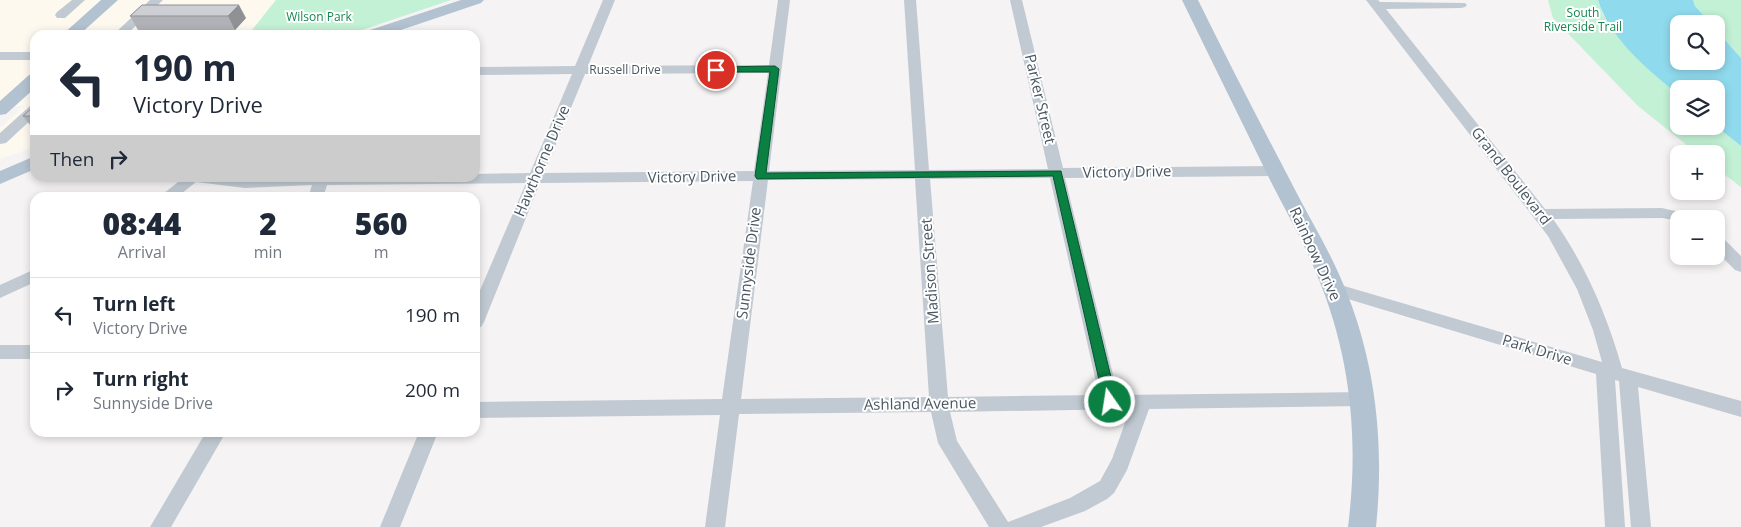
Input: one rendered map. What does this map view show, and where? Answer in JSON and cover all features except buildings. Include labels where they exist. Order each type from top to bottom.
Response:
[{"type":"main road","points":[[76,30],[110,0]]},
{"type":"main road","points":[[92,30],[126,0]]},
{"type":"main road","points":[[387,30],[476,0]]},
{"type":"main road","name":"Rainbow Drive","points":[[1190,0],[1334,289],[1347,325],[1365,399],[1369,458],[1368,486],[1362,527]]},
{"type":"main road","points":[[0,110],[8,96],[30,72]]},
{"type":"main road","points":[[8,96],[30,76]]},
{"type":"main road","points":[[8,96],[30,82]]},
{"type":"main road","points":[[0,170],[30,163]]},
{"type":"main road","points":[[0,178],[30,164]]},
{"type":"street","points":[[61,15],[79,0]]},
{"type":"street","points":[[124,30],[157,0]]},
{"type":"street","name":"Hawthorne Drive","points":[[480,310],[609,0]]},
{"type":"street","name":"Sunnyside Drive","points":[[715,527],[784,0]]},
{"type":"street","name":"Madison Street","points":[[910,0],[938,404],[948,443],[1000,527]]},
{"type":"street","name":"Parker Street","points":[[1016,0],[1058,173],[1110,402]]},
{"type":"street","points":[[1374,3],[1462,5]]},
{"type":"street","name":"Grand Boulevard","points":[[1374,3],[1541,214],[1567,251],[1579,273],[1599,320],[1616,373],[1641,527]]},
{"type":"street","points":[[4,59],[30,56]]},
{"type":"street","name":"Russell Drive","points":[[480,72],[775,69]]},
{"type":"street","points":[[1,140],[30,114]]},
{"type":"street","name":"Victory Drive","points":[[480,179],[1275,170]]},
{"type":"street","points":[[173,192],[187,182]]},
{"type":"street","name":"Victory Drive","points":[[221,182],[248,184],[278,182]]},
{"type":"street","points":[[1541,214],[1670,214]]},
{"type":"street","points":[[1725,249],[1741,266]]},
{"type":"street","points":[[0,292],[30,277]]},
{"type":"street","name":"Park Drive","points":[[1334,289],[1741,409]]},
{"type":"street","points":[[0,352],[30,352]]},
{"type":"street","name":"Grand Boulevard","points":[[1615,527],[1616,373]]},
{"type":"street","name":"Ashland Avenue","points":[[480,410],[1365,399]]},
{"type":"street","points":[[1016,527],[1090,498],[1106,488],[1114,474],[1142,402]]},
{"type":"street","points":[[160,527],[214,437]]},
{"type":"street","points":[[390,527],[427,437]]},
{"type":"shaded area","points":[[0,0],[276,0],[252,30],[30,30],[30,149],[0,159],[0,128],[24,106],[0,106]]},
{"type":"green space","name":"Wilson Park","points":[[276,0],[451,0],[362,30],[252,30]]},
{"type":"green space","name":"South Riverside Trail","points":[[1548,0],[1598,0],[1603,15],[1670,86],[1670,132],[1638,106],[1553,18]]},
{"type":"green space","points":[[1693,0],[1741,0],[1741,58],[1725,40],[1725,15],[1703,15],[1695,6]]},
{"type":"green space","name":"South Riverside Trail","points":[[1725,133],[1741,146],[1741,187],[1725,175],[1725,145],[1687,145],[1674,135],[1725,135]]},
{"type":"water","points":[[1598,0],[1693,0],[1695,6],[1703,15],[1670,15],[1670,70],[1725,70],[1725,40],[1741,58],[1741,146],[1725,133],[1725,80],[1670,80],[1670,88],[1631,53],[1611,28]]},
{"type":"route","points":[[716,70],[775,69],[760,176],[1058,173],[1110,402]]}]
